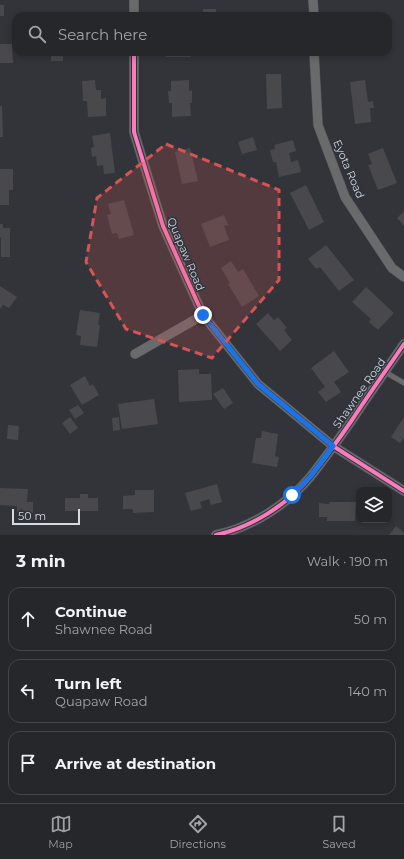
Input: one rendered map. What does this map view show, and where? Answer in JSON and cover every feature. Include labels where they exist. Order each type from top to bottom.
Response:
[{"type":"street","points":[[134,0],[134,12]]},
{"type":"street","points":[[313,0],[314,12]]},
{"type":"street","name":"Quapaw Road","points":[[134,56],[134,132],[163,226],[203,315],[258,384],[333,446],[404,491]]},
{"type":"street","name":"Eyota Road","points":[[314,56],[318,125],[345,197],[392,268],[404,277]]},
{"type":"street","points":[[135,354],[203,315]]},
{"type":"street","name":"Shawnee Road","points":[[216,535],[246,525],[272,510],[292,495],[310,477],[404,344]]},
{"type":"lane","points":[[385,372],[404,383]]},
{"type":"highlighted area","points":[[166,144],[279,190],[279,280],[212,358],[126,329],[86,262],[97,198]]},
{"type":"building","points":[[0,5],[4,5],[4,16],[0,16]]},
{"type":"building","points":[[203,9],[216,9],[216,12],[203,12]]},
{"type":"building","points":[[0,44],[12,44],[13,63],[0,63]]},
{"type":"building","points":[[51,56],[63,56],[63,61],[51,61]]},
{"type":"building","points":[[166,56],[191,56],[191,57]]},
{"type":"building","points":[[266,74],[281,74],[282,108],[267,109]]},
{"type":"building","points":[[95,80],[96,90],[101,90],[101,99],[106,98],[106,116],[88,117],[87,101],[83,101],[82,81]]},
{"type":"building","points":[[189,80],[189,91],[192,90],[192,103],[190,103],[191,116],[172,117],[172,103],[169,103],[168,91],[171,91],[171,81]]},
{"type":"building","points":[[365,80],[368,102],[373,101],[374,108],[370,108],[371,122],[355,124],[350,82]]},
{"type":"building","points":[[0,106],[2,106],[3,137],[0,137]]},
{"type":"building","points":[[110,133],[115,173],[104,174],[103,165],[97,166],[96,156],[92,157],[91,148],[94,147],[92,136]]},
{"type":"building","points":[[253,137],[257,150],[242,154],[238,142]]},
{"type":"building","points":[[293,140],[296,151],[289,153],[291,162],[298,160],[301,172],[279,177],[276,162],[273,162],[270,150],[275,149],[274,145]]},
{"type":"building","points":[[190,148],[198,181],[182,184],[175,152]]},
{"type":"building","points":[[383,148],[397,183],[378,190],[368,165],[372,164],[368,154]]},
{"type":"building","points":[[0,169],[13,169],[13,190],[9,190],[9,205],[0,205]]},
{"type":"building","points":[[306,185],[324,222],[309,230],[290,193]]},
{"type":"building","points":[[124,200],[134,235],[119,239],[117,233],[112,234],[107,215],[111,214],[108,204]]},
{"type":"building","points":[[404,211],[404,226],[397,218]]},
{"type":"building","points":[[224,215],[228,225],[224,226],[229,240],[210,247],[201,224]]},
{"type":"building","points":[[0,224],[3,224],[3,228],[10,228],[10,257],[1,257]]},
{"type":"building","points":[[326,245],[354,280],[339,291],[320,267],[316,269],[308,259]]},
{"type":"building","points":[[231,261],[238,272],[243,269],[259,296],[242,307],[228,284],[230,283],[221,268]]},
{"type":"building","points":[[0,286],[17,297],[9,308],[3,305],[0,309]]},
{"type":"building","points":[[366,287],[394,313],[378,330],[369,322],[371,319],[352,302]]},
{"type":"building","points":[[80,310],[100,313],[97,347],[80,345],[81,336],[76,335]]},
{"type":"building","points":[[268,313],[274,320],[278,317],[287,328],[284,330],[292,340],[280,351],[256,324]]},
{"type":"building","points":[[334,351],[349,372],[334,382],[341,392],[326,402],[318,392],[325,387],[311,368]]},
{"type":"building","points":[[199,369],[199,374],[211,374],[212,400],[179,402],[178,370]]},
{"type":"building","points":[[85,376],[90,386],[93,384],[99,395],[82,405],[70,385]]},
{"type":"building","points":[[223,388],[233,403],[224,409],[213,394]]},
{"type":"building","points":[[154,399],[158,424],[122,429],[118,404]]},
{"type":"building","points":[[78,405],[84,413],[75,419],[69,410]]},
{"type":"building","points":[[70,417],[78,428],[70,434],[62,423]]},
{"type":"building","points":[[119,417],[120,430],[113,431],[112,418]]},
{"type":"building","points":[[404,417],[404,438],[400,443],[391,437]]},
{"type":"building","points":[[8,425],[19,426],[18,440],[7,439]]},
{"type":"building","points":[[262,431],[278,434],[275,456],[279,457],[277,467],[252,463],[256,438],[261,438]]},
{"type":"building","points":[[217,484],[222,502],[211,505],[209,499],[200,502],[202,508],[191,511],[185,493]]},
{"type":"building","points":[[0,488],[28,489],[27,502],[33,502],[33,513],[17,512],[17,506],[0,505]]},
{"type":"building","points":[[135,490],[154,490],[154,512],[133,513],[133,509],[123,509],[123,496],[135,495]]},
{"type":"building","points":[[80,494],[88,494],[88,498],[98,498],[98,511],[65,511],[65,498],[80,498]]},
{"type":"building","points":[[330,502],[356,502],[355,521],[327,521],[327,517],[319,517],[319,503],[329,504]]},
{"type":"building","points":[[396,526],[404,533],[404,535],[389,535]]},
{"type":"cycle path","points":[[134,56],[134,132],[163,226],[203,315],[258,384],[333,446],[404,491]]},
{"type":"cycle path","points":[[216,535],[256,520],[280,505],[302,487],[337,441],[404,344]]},
{"type":"route","points":[[203,315],[258,384],[333,446],[310,477],[292,495]]}]
